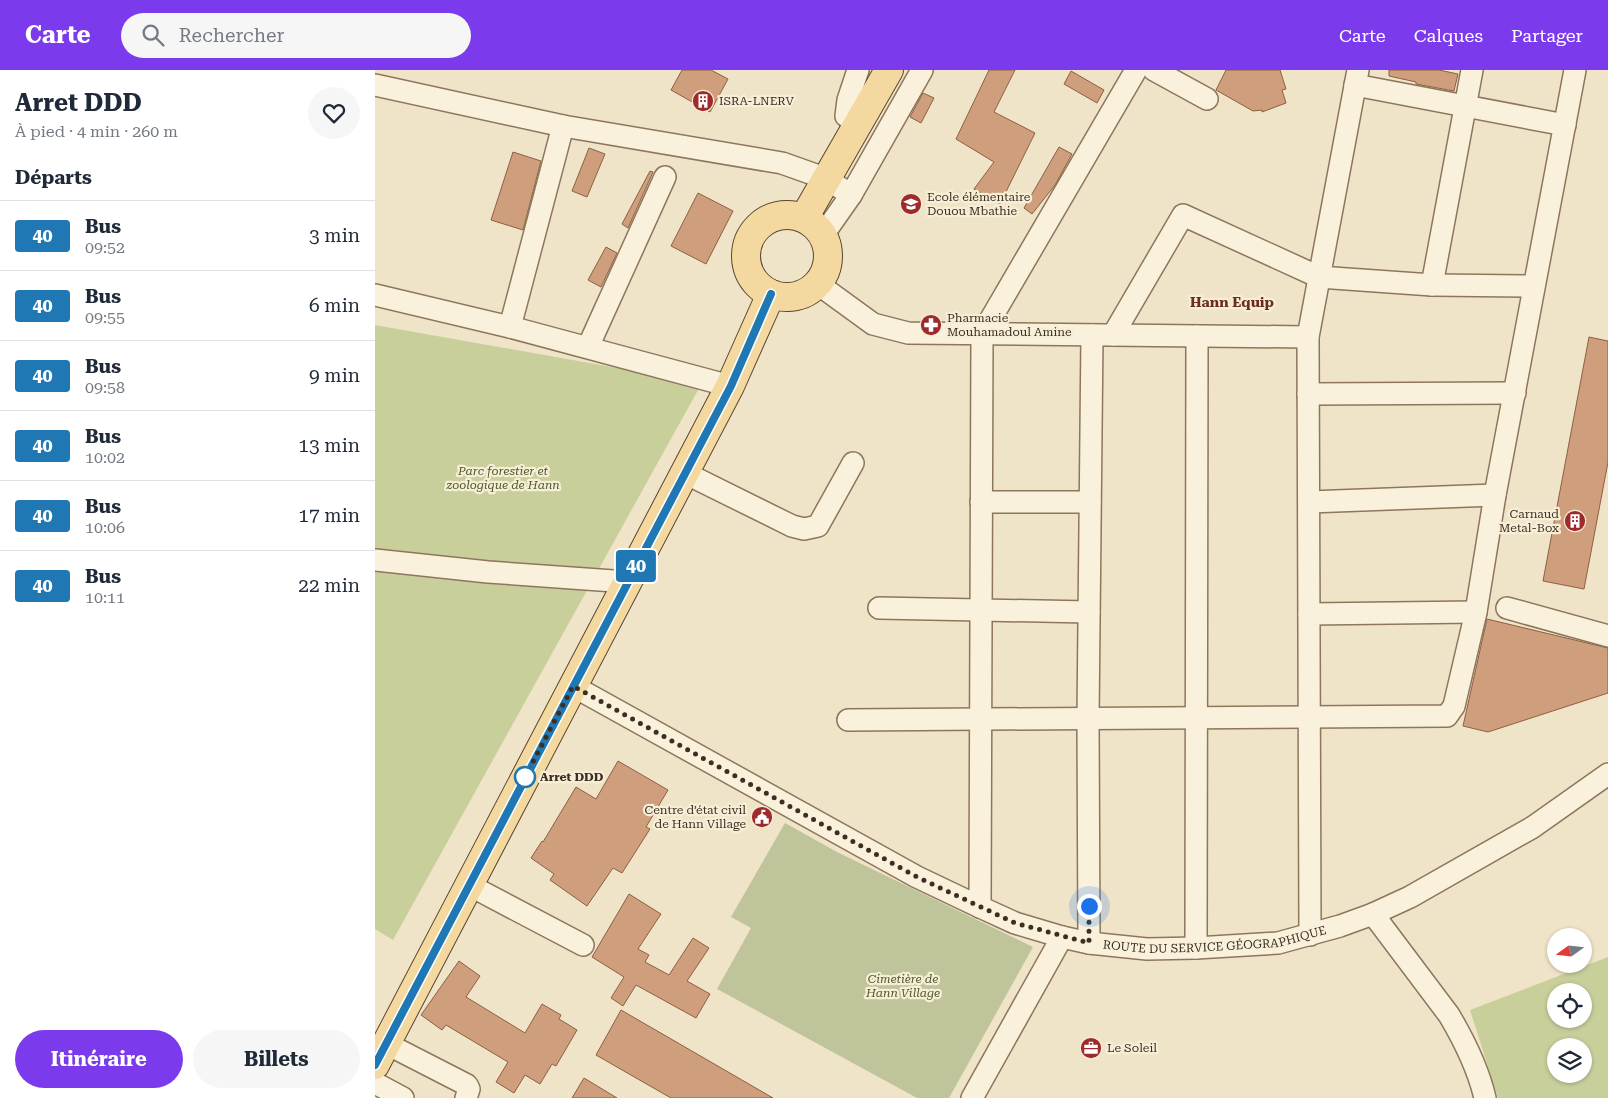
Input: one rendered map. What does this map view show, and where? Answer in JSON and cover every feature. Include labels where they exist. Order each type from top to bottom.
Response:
[{"type":"main road","points":[[814,226],[827,178],[889,70]]},
{"type":"main road","points":[[783,214],[793,214],[814,226],[828,247],[829,260],[825,273],[818,284],[808,292],[796,297],[784,297],[771,294],[754,281],[746,261],[746,250],[749,239],[762,222],[783,214]]},
{"type":"main road","points":[[381,1054],[731,386],[771,294]]},
{"type":"street","points":[[858,70],[848,100],[846,116],[858,126]]},
{"type":"street","points":[[814,226],[851,195],[922,70]]},
{"type":"street","points":[[980,907],[981,334],[1136,70]]},
{"type":"street","points":[[1154,70],[1207,99]]},
{"type":"street","points":[[1432,285],[1472,70]]},
{"type":"street","points":[[848,720],[1447,716],[1454,706],[1476,612],[1495,495],[1575,70]]},
{"type":"street","points":[[1310,935],[1308,337],[1356,77],[1465,106],[1565,125]]},
{"type":"street","points":[[375,85],[563,126],[782,163],[827,178],[851,195]]},
{"type":"street","points":[[510,327],[563,126]]},
{"type":"street","points":[[588,347],[665,177]]},
{"type":"street","points":[[1113,335],[1183,215],[1319,277],[1432,285],[1534,286]]},
{"type":"street","points":[[818,284],[873,324],[907,333],[1308,337]]},
{"type":"street","points":[[375,295],[510,327],[731,386]]},
{"type":"street","points":[[1089,943],[1088,719],[1092,335]]},
{"type":"street","points":[[1195,948],[1197,336]]},
{"type":"street","points":[[1308,394],[1515,393]]},
{"type":"street","points":[[685,473],[792,526],[803,529],[818,526],[853,463]]},
{"type":"street","points":[[1309,502],[1495,495]]},
{"type":"street","points":[[981,502],[1090,502]]},
{"type":"street","points":[[375,560],[488,572],[628,582]]},
{"type":"street","points":[[879,608],[1089,612]]},
{"type":"street","points":[[1507,608],[1608,636]]},
{"type":"street","points":[[1309,614],[1476,612]]},
{"type":"street","name":"ROUTE DU SERVICE GÉOGRAPHIQUE","points":[[573,686],[917,877],[980,907],[1015,923],[1062,937],[1089,943],[1147,949],[1277,943],[1340,926],[1373,914],[1411,897],[1533,827],[1608,774]]},
{"type":"street","points":[[469,885],[583,945]]},
{"type":"street","points":[[1373,914],[1456,1027],[1476,1066],[1485,1098]]},
{"type":"street","points":[[972,1098],[1062,937]]},
{"type":"street","points":[[381,1054],[467,1085],[469,1089],[466,1098]]},
{"type":"street","points":[[375,1084],[403,1098]]},
{"type":"green space","name":"Parc forestier et zoologique de Hann","points":[[375,325],[702,383],[393,940],[375,929]]},
{"type":"green space","name":"Cimetière de Hann Village","points":[[785,823],[837,852],[1033,947],[949,1098],[917,1098],[717,989],[751,928],[731,917]]},
{"type":"green space","points":[[1608,957],[1608,1098],[1498,1098],[1470,1010],[1566,973],[1592,973],[1593,963]]},
{"type":"building","name":"ISRA-LNERV","points":[[682,70],[711,70],[728,79],[710,112],[671,90]]},
{"type":"building","points":[[989,70],[1015,70],[994,112],[1035,133],[1000,204],[974,189],[994,162],[956,139]]},
{"type":"building","points":[[1226,70],[1280,70],[1286,89],[1282,90],[1286,103],[1262,112],[1262,110],[1253,111],[1216,90]]},
{"type":"building","points":[[1389,70],[1439,70],[1458,74],[1454,91],[1416,84],[1416,82],[1389,76]]},
{"type":"building","points":[[1071,71],[1104,90],[1097,103],[1064,84]]},
{"type":"building","points":[[923,93],[934,98],[921,123],[910,117]]},
{"type":"building","points":[[1059,147],[1072,154],[1055,185],[1032,214],[1024,208]]},
{"type":"building","points":[[589,148],[605,154],[587,197],[572,191]]},
{"type":"building","points":[[513,152],[541,161],[523,230],[491,220]]},
{"type":"building","points":[[650,171],[653,172],[628,228],[622,224]]},
{"type":"building","points":[[698,193],[733,211],[706,264],[671,246]]},
{"type":"building","points":[[606,247],[617,253],[601,287],[588,280]]},
{"type":"building","name":"Carnaud Metal-Box","points":[[1589,337],[1608,341],[1608,462],[1584,589],[1543,581]]},
{"type":"building","points":[[1487,619],[1608,648],[1608,693],[1488,732],[1463,726]]},
{"type":"building","points":[[618,761],[668,790],[646,827],[650,829],[622,873],[613,868],[587,906],[550,880],[554,874],[531,858],[543,842],[576,787],[596,799]]},
{"type":"building","points":[[629,894],[661,914],[638,949],[649,955],[645,962],[669,975],[693,938],[709,948],[687,981],[710,994],[696,1018],[636,985],[623,1006],[611,998],[624,977],[592,957]]},
{"type":"building","points":[[459,961],[480,976],[466,997],[525,1033],[542,1004],[561,1015],[559,1019],[577,1030],[556,1066],[552,1064],[540,1084],[525,1075],[514,1093],[496,1082],[508,1062],[446,1025],[442,1030],[421,1015]]},
{"type":"building","points":[[621,1010],[773,1098],[671,1098],[596,1055]]},
{"type":"building","points":[[584,1078],[617,1098],[572,1098]]},
{"type":"bus line","name":"40","points":[[375,1065],[731,386],[771,294]]},
{"type":"place","name":"ISRA-LNERV","points":[[703,101]]},
{"type":"place","name":"Ecole élémentaire Douou Mbathie","points":[[911,204]]},
{"type":"place","name":"Pharmacie Mouhamadoul Amine","points":[[931,325]]},
{"type":"place","name":"Carnaud Metal-Box","points":[[1575,521]]},
{"type":"place","name":"Arret DDD","points":[[525,777]]},
{"type":"place","name":"Centre d’état civil de Hann Village","points":[[762,817]]},
{"type":"place","name":"Le Soleil","points":[[1091,1048]]},
{"type":"district","name":"Hann Equip","points":[[1232,302]]},
{"type":"route","points":[[525,777],[573,686],[917,877],[1015,923],[1089,943],[1089,906]]}]
